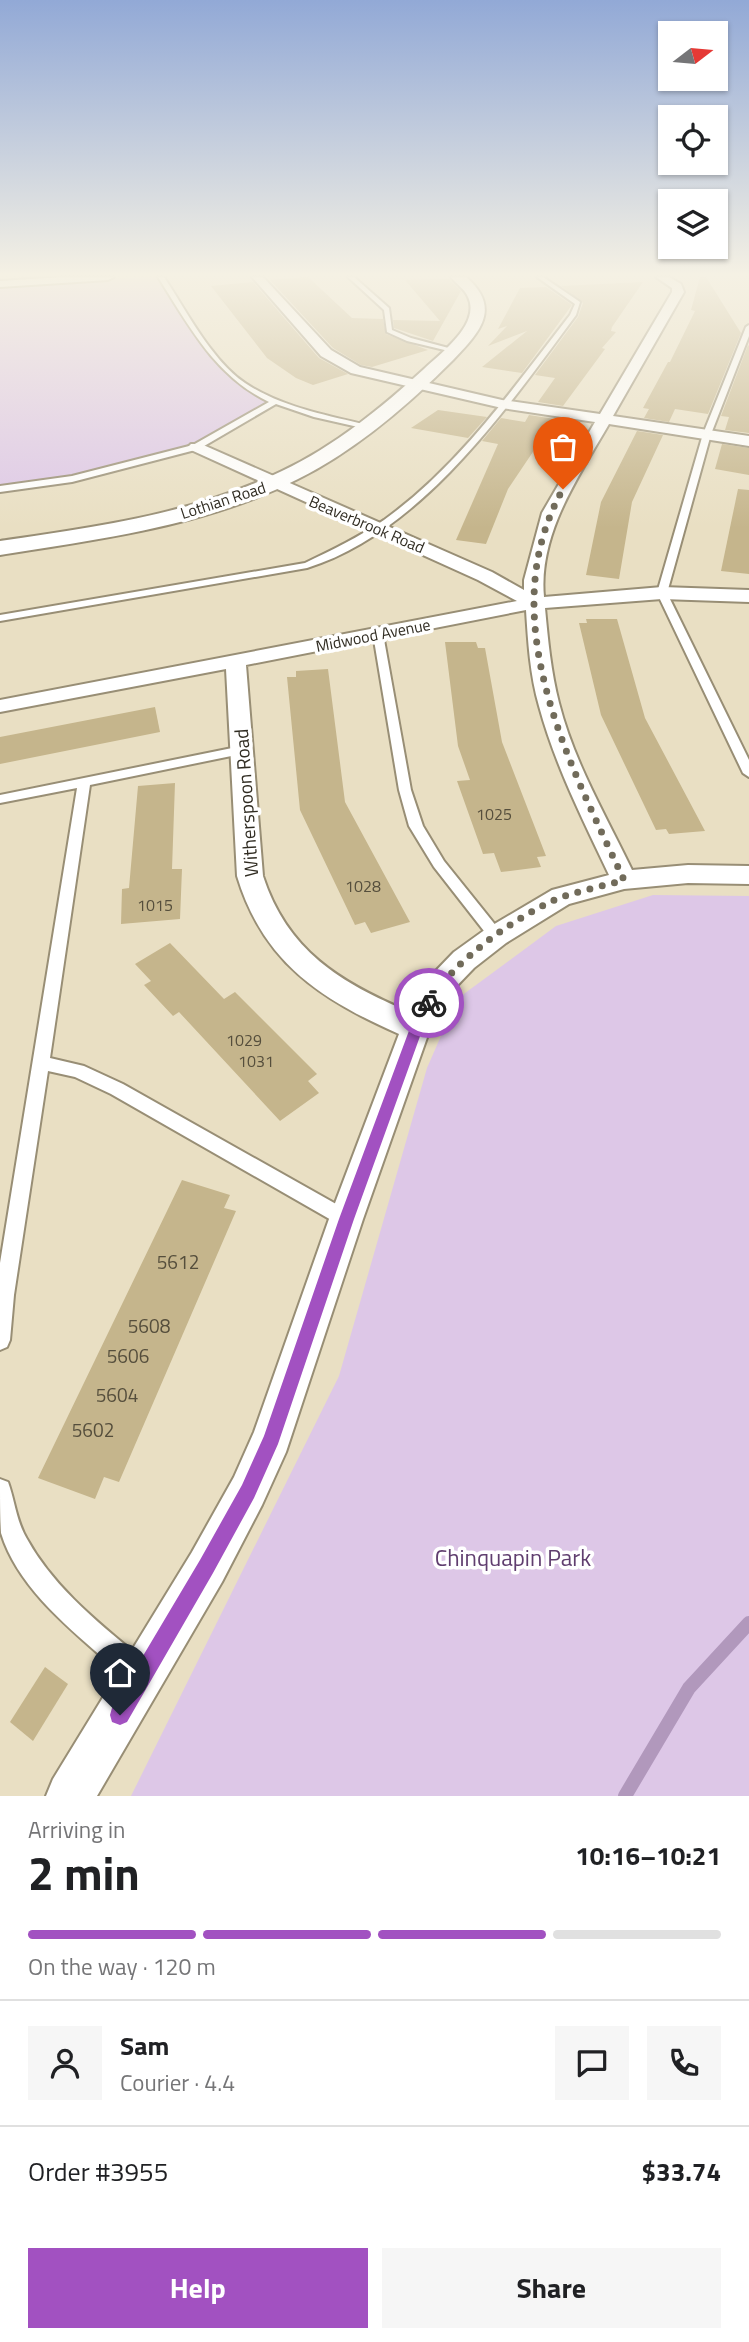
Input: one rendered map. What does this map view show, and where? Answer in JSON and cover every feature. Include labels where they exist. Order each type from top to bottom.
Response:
[{"type":"street","points":[[339,361],[381,377],[502,404],[749,440]]},
{"type":"street","name":"Lothian Road","points":[[0,548],[83,536],[166,518],[273,483],[306,467],[363,427],[419,386],[442,361]]},
{"type":"street","points":[[624,880],[569,763],[549,705],[539,654],[533,580],[550,513],[637,361]]},
{"type":"street","name":"Beaverbrook Road","points":[[196,447],[485,576],[535,603]]},
{"type":"street","name":"Midwood Avenue","points":[[0,706],[535,603],[662,593],[749,596]]},
{"type":"street","name":"Witherspoon Road","points":[[236,662],[250,876],[255,901],[268,925],[306,967],[365,1007],[416,1028]]},
{"type":"street","points":[[70,1796],[144,1675],[248,1491],[272,1438],[346,1219],[416,1028],[438,987],[464,960],[496,936],[561,897],[624,880],[688,874],[749,875]]},
{"type":"lane","points":[[219,361],[240,383],[274,402],[363,427]]},
{"type":"lane","points":[[0,618],[307,565],[377,527],[429,488],[536,361]]},
{"type":"lane","points":[[736,361],[707,435],[662,593],[749,773]]},
{"type":"lane","points":[[0,489],[72,479],[196,447],[274,402]]},
{"type":"lane","points":[[378,634],[405,790],[416,826],[439,864],[496,936]]},
{"type":"lane","points":[[0,799],[242,750]]},
{"type":"lane","points":[[0,1340],[4,1295],[84,782]]},
{"type":"lane","points":[[42,1063],[78,1071],[117,1089],[346,1219]]},
{"type":"lane","points":[[0,1490],[2,1510],[24,1556],[67,1612],[144,1675]]},
{"type":"green space","points":[[0,361],[216,361],[230,376],[266,402],[238,421],[174,450],[104,469],[0,486]]},
{"type":"green space","name":"Chinquapin Park","points":[[653,895],[749,896],[749,1796],[131,1796],[339,1376],[427,1068],[457,999],[556,926]]},
{"type":"building","points":[[271,361],[324,361],[348,374],[313,385],[296,378]]},
{"type":"building","points":[[354,361],[392,361],[372,367]]},
{"type":"building","points":[[490,361],[531,361],[522,373],[482,367]]},
{"type":"building","points":[[546,361],[596,361],[563,406],[538,402],[555,378],[535,375]]},
{"type":"building","points":[[730,361],[708,414],[675,409],[669,422],[644,418],[649,409],[643,408],[670,362]]},
{"type":"building","points":[[742,361],[749,361],[749,433],[725,430],[729,417],[721,416]]},
{"type":"building","points":[[438,410],[487,417],[468,438],[411,428]]},
{"type":"building","points":[[529,415],[555,419],[508,489],[486,544],[456,540],[498,444],[482,441],[501,418],[525,422]]},
{"type":"building","points":[[637,431],[663,435],[632,502],[619,579],[586,575],[601,502]]},
{"type":"building","points":[[722,444],[749,448],[749,475],[715,469]]},
{"type":"building","points":[[738,489],[749,490],[749,574],[721,571]]},
{"type":"building","points":[[586,619],[617,619],[645,718],[705,831],[669,834],[666,829],[656,830],[601,715],[579,623],[587,623]]},
{"type":"building","points":[[445,642],[476,642],[478,648],[485,648],[502,742],[546,856],[537,857],[541,867],[501,872],[494,853],[483,854],[457,781],[470,780],[458,746]]},
{"type":"building","points":[[328,669],[345,802],[410,922],[371,933],[365,922],[355,925],[300,810],[287,677],[296,677],[296,671]]},
{"type":"building","points":[[155,707],[160,732],[0,764],[0,737]]},
{"type":"building","points":[[175,783],[172,869],[182,869],[180,919],[121,924],[122,889],[129,888],[138,786]]},
{"type":"building","points":[[170,943],[224,999],[235,992],[317,1074],[308,1081],[319,1093],[280,1121],[179,1012],[173,1016],[144,985],[151,981],[135,964]]},
{"type":"building","points":[[182,1180],[230,1195],[224,1208],[236,1211],[119,1482],[104,1477],[95,1499],[38,1478]]},
{"type":"building","points":[[45,1667],[68,1684],[33,1741],[10,1722]]},
{"type":"waterway","points":[[625,1796],[689,1688],[749,1623]]},
{"type":"way so far","points":[[429,1003],[438,987],[464,960],[525,917],[561,897],[624,880],[569,763],[549,705],[539,654],[533,580],[550,513],[563,489]]},
{"type":"route","points":[[120,1715],[207,1567],[248,1491],[272,1438],[346,1219],[416,1028],[429,1003]]}]
